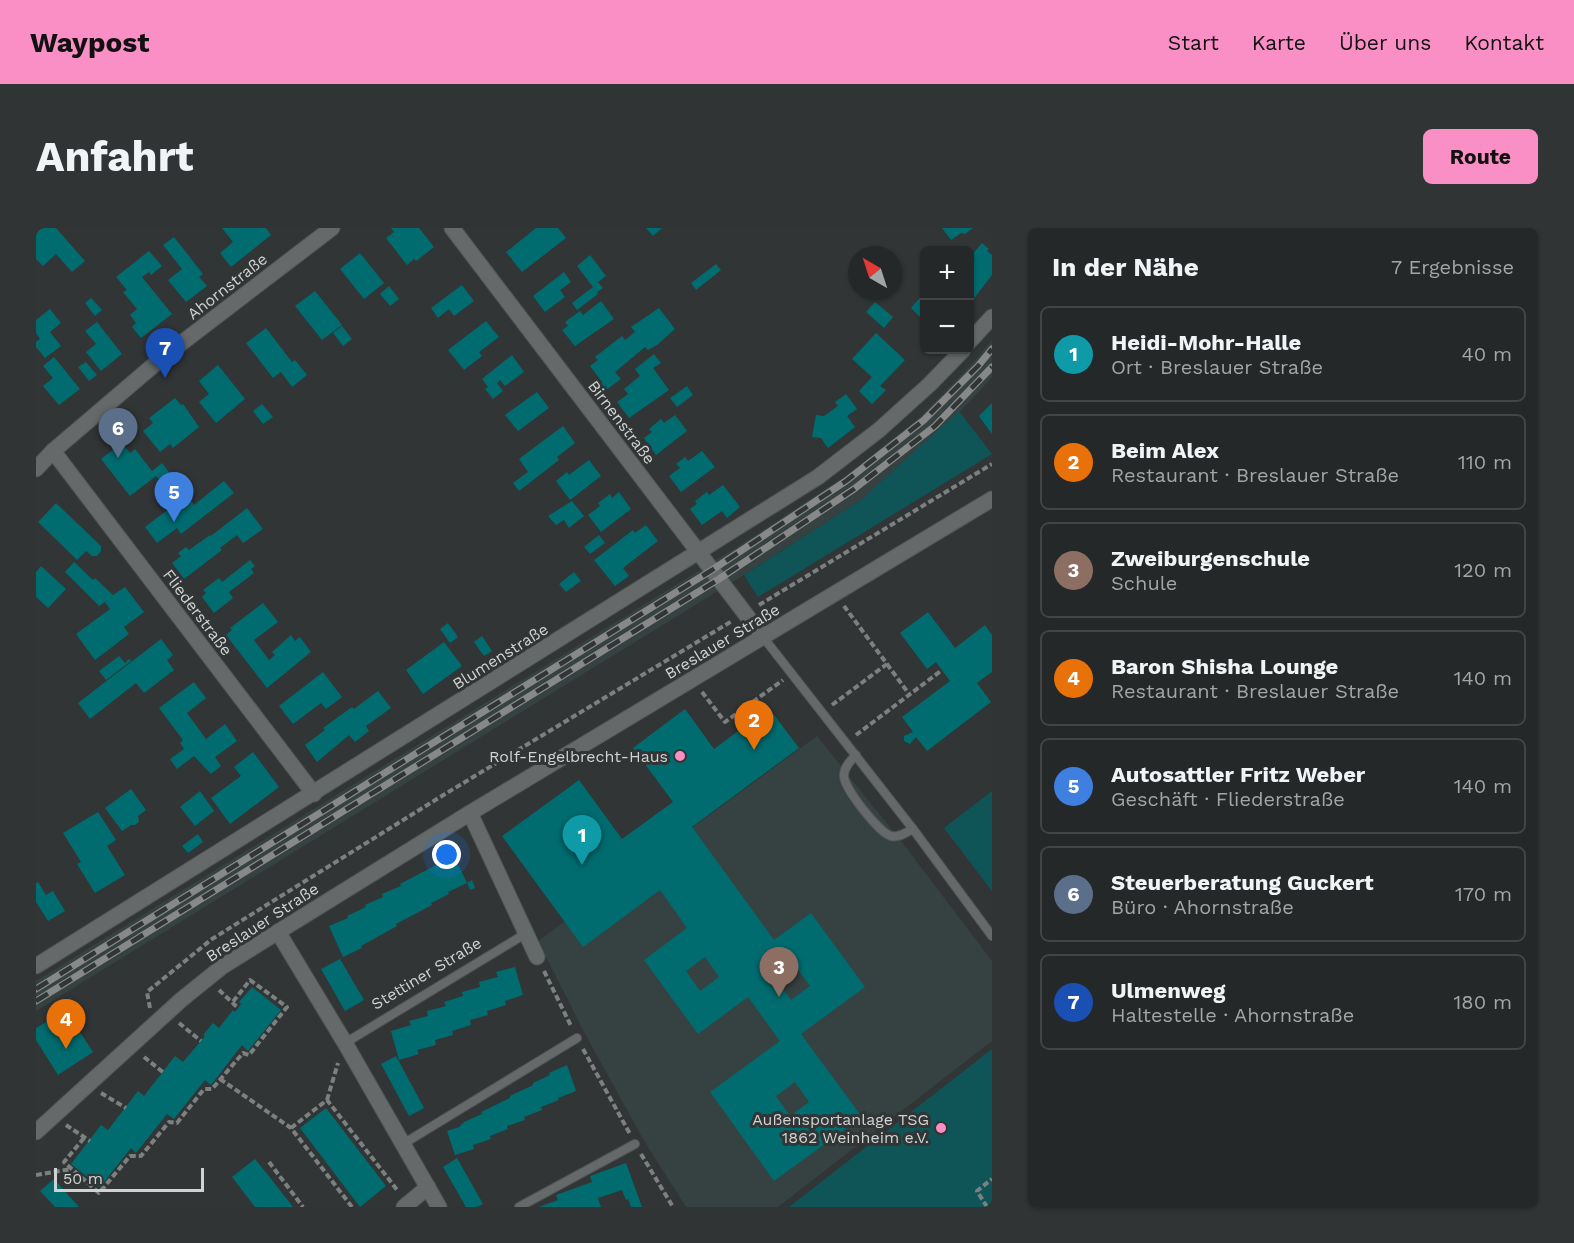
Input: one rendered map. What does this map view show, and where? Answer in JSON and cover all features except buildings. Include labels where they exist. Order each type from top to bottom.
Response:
[{"type":"street","name":"Ahornstraße","points":[[36,469],[53,451],[162,358],[332,228]]},
{"type":"street","name":"Birnenstraße","points":[[452,228],[763,637]]},
{"type":"street","points":[[974,337],[992,317]]},
{"type":"street","name":"Blumenstraße","points":[[36,966],[818,477],[879,430],[959,354]]},
{"type":"street","name":"Fliederstraße","points":[[53,451],[314,794]]},
{"type":"street","name":"Breslauer Straße","points":[[36,1132],[222,966],[470,813],[992,499]]},
{"type":"street","points":[[470,813],[537,957]]},
{"type":"street","points":[[278,932],[439,1207]]},
{"type":"street","points":[[406,1205],[428,1187]]},
{"type":"lane","points":[[763,637],[913,829],[992,936]]},
{"type":"lane","points":[[856,755],[847,765],[843,775],[846,786],[881,831],[891,837],[902,835],[913,829]]},
{"type":"lane","name":"Stettiner Straße","points":[[345,1043],[525,934]]},
{"type":"lane","points":[[403,1144],[577,1038]]},
{"type":"lane","points":[[519,1207],[635,1144]]},
{"type":"path","points":[[143,1035],[150,1012],[147,992],[212,939],[445,794],[992,464]]},
{"type":"path","points":[[835,594],[909,694]]},
{"type":"path","points":[[822,712],[886,664]]},
{"type":"path","points":[[846,742],[942,670]]},
{"type":"path","points":[[693,679],[725,722],[791,673]]},
{"type":"path","points":[[537,957],[577,1038],[635,1144],[673,1207]]},
{"type":"path","points":[[207,979],[238,1008]]},
{"type":"path","points":[[84,1138],[64,1162],[99,1193],[130,1156],[141,1156],[169,1122],[177,1123],[204,1089],[212,1089],[243,1053],[249,1055],[287,1007],[250,980],[232,1002]]},
{"type":"path","points":[[167,1013],[201,1041]]},
{"type":"path","points":[[291,1128],[327,1100],[345,1043]]},
{"type":"path","points":[[131,1046],[164,1073]]},
{"type":"path","points":[[220,1079],[291,1128],[352,1207]]},
{"type":"path","points":[[87,1085],[126,1108]]},
{"type":"path","points":[[327,1100],[406,1205]]},
{"type":"path","points":[[53,1117],[90,1141]]},
{"type":"path","points":[[269,1162],[303,1207]]},
{"type":"path","points":[[36,1175],[72,1169]]},
{"type":"path","points":[[987,1207],[977,1191],[992,1179]]},
{"type":"shaded area","points":[[992,340],[992,377],[961,411],[861,500],[744,575],[36,1011],[36,981],[742,544],[844,477],[919,418],[973,363]]},
{"type":"shaded area","points":[[959,411],[992,454],[758,597],[744,575],[861,500]]},
{"type":"shaded area","points":[[817,736],[908,850],[992,961],[992,1041],[778,1207],[686,1207],[643,1139],[584,1032],[538,941]]},
{"type":"shaded area","points":[[992,791],[992,891],[944,828]]},
{"type":"shaded area","name":"Außensportanlage TSG 1862 Weinheim e.V.","points":[[992,1049],[992,1207],[789,1207]]},
{"type":"railway","points":[[36,989],[712,570],[846,481],[924,420],[992,349]]},
{"type":"railway","points":[[36,1001],[719,579],[854,489],[935,426],[992,367]]},
{"type":"place","name":"Ulmenweg","points":[[165,378]]},
{"type":"place","name":"Steuerberatung Guckert","points":[[118,458]]},
{"type":"place","name":"Autosattler Fritz Weber","points":[[174,522]]},
{"type":"place","name":"Beim Alex","points":[[754,750]]},
{"type":"place","name":"Rolf-Engelbrecht-Haus","points":[[680,756]]},
{"type":"place","name":"Heidi-Mohr-Halle","points":[[582,865]]},
{"type":"place","name":"Zweiburgenschule","points":[[779,997]]},
{"type":"place","name":"Baron Shisha Lounge","points":[[66,1049]]},
{"type":"place","name":"Außensportanlage TSG 1862 Weinheim e.V.","points":[[941,1128]]}]
